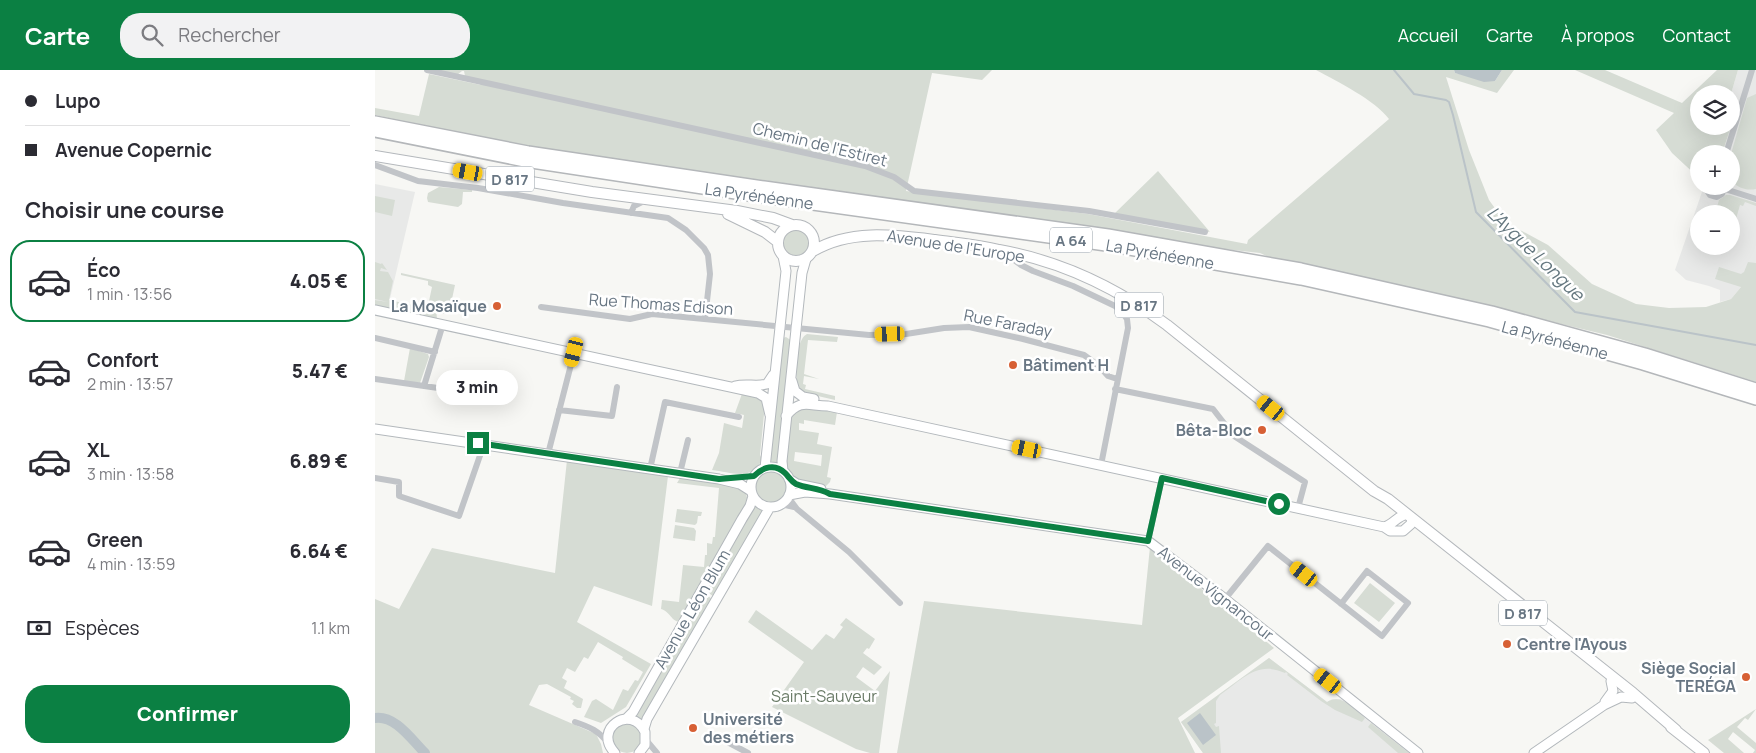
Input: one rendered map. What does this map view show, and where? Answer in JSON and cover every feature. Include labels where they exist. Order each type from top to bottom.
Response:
[{"type":"highway","name":"La Pyrénéenne","points":[[375,122],[528,152],[764,188],[1108,235],[1301,269],[1492,312],[1645,354],[1756,389]]},
{"type":"highway","name":"La Pyrénéenne","points":[[375,131],[525,161],[762,197],[1106,245],[1301,279],[1489,321],[1643,364],[1756,399]]},
{"type":"main road","name":"D 817","points":[[375,156],[646,200],[773,218],[792,226]]},
{"type":"main road","name":"D 817","points":[[718,210],[755,227],[778,242]]},
{"type":"main road","points":[[797,225],[806,228],[812,234],[815,244],[809,255],[794,261],[783,256],[780,252],[778,242],[782,232],[792,226],[797,225]]},
{"type":"main road","name":"Avenue de l'Europe","points":[[812,234],[828,237],[888,234],[1001,250],[1066,268],[1101,284],[1142,307],[1374,490],[1566,648],[1676,730]]},
{"type":"main road","name":"Avenue de l'Europe","points":[[809,255],[823,245],[853,237]]},
{"type":"main road","name":"Avenue de l'Europe","points":[[1407,518],[1639,698],[1704,753]]},
{"type":"street","name":"Chemin de l'Estiret","points":[[427,70],[865,166],[894,177],[914,191],[1089,211],[1205,232]]},
{"type":"street","points":[[1730,145],[1752,70]]},
{"type":"street","points":[[375,165],[418,181],[478,188],[563,203],[658,216],[675,222],[704,248],[708,256],[710,265],[705,319]]},
{"type":"street","points":[[1740,193],[1756,199]]},
{"type":"street","points":[[631,213],[634,206],[646,200]]},
{"type":"street","points":[[1001,250],[1021,265],[1073,286],[1115,306],[1123,312],[1127,319],[1127,328],[1101,465]]},
{"type":"street","points":[[783,471],[782,461],[786,416],[801,273],[809,255]]},
{"type":"street","points":[[765,468],[786,271],[783,256]]},
{"type":"street","name":"Rue Thomas Edison","points":[[541,307],[630,319],[652,314],[780,326]]},
{"type":"street","points":[[375,310],[758,393],[767,398],[770,415]]},
{"type":"street","points":[[424,386],[443,324]]},
{"type":"street","points":[[780,326],[796,328]]},
{"type":"street","name":"Rue Faraday","points":[[796,328],[869,335],[906,334],[944,328],[969,327],[1084,355],[1099,366],[1108,376],[1117,379]]},
{"type":"street","points":[[375,338],[435,352]]},
{"type":"street","points":[[548,454],[574,352]]},
{"type":"street","points":[[729,386],[745,384],[758,387],[767,384],[775,373]]},
{"type":"street","points":[[791,374],[795,391],[803,397],[819,400],[828,406]]},
{"type":"street","points":[[375,379],[445,389]]},
{"type":"street","points":[[559,410],[612,416],[617,387]]},
{"type":"street","points":[[1115,389],[1213,409],[1234,436],[1305,482],[1298,508]]},
{"type":"street","points":[[650,469],[665,402],[739,417]]},
{"type":"street","points":[[786,416],[793,407],[803,403],[828,406],[1384,527],[1390,531],[1403,531],[1407,518]]},
{"type":"street","points":[[375,429],[719,479],[740,484],[757,501],[770,507],[781,504],[789,496],[791,490],[789,479],[783,471],[777,468],[765,468],[754,476],[719,479]]},
{"type":"street","points":[[679,473],[688,440]]},
{"type":"street","points":[[375,478],[399,482],[399,496],[459,516],[484,444]]},
{"type":"street","points":[[752,494],[754,476]]},
{"type":"street","points":[[1148,541],[1162,478]]},
{"type":"street","name":"Avenue Vignancour","points":[[789,479],[797,484],[819,488],[830,494]]},
{"type":"street","name":"Avenue Vignancour","points":[[789,496],[805,492],[830,494],[1148,541],[1418,753]]},
{"type":"street","name":"Avenue Léon Blum","points":[[626,719],[633,712],[750,506],[752,494]]},
{"type":"street","points":[[789,496],[797,509],[849,552],[900,604]]},
{"type":"street","points":[[781,504],[797,509]]},
{"type":"street","name":"Avenue Léon Blum","points":[[644,729],[656,703],[770,507]]},
{"type":"street","points":[[1384,527],[1407,518]]},
{"type":"street","points":[[1225,600],[1268,546],[1341,604],[1382,636],[1408,603],[1367,571],[1341,604]]},
{"type":"street","points":[[1604,704],[1612,694],[1613,687],[1611,681]]},
{"type":"street","points":[[1534,753],[1604,704],[1618,698],[1632,698]]},
{"type":"street","points":[[611,750],[609,731],[612,726],[626,719],[637,722],[644,729],[646,740],[657,753]]},
{"type":"street","points":[[575,722],[594,728],[602,734],[611,750]]},
{"type":"street","points":[[594,728],[612,726]]},
{"type":"street","points":[[718,737],[748,753]]},
{"type":"street","points":[[640,753],[646,740]]},
{"type":"shaded area","points":[[1454,70],[1502,70],[1495,81],[1484,82],[1455,73]]},
{"type":"shaded area","points":[[1738,70],[1756,70],[1756,284],[1741,287],[1731,299],[1720,302],[1720,290],[1686,280],[1675,270],[1690,227],[1690,255],[1740,255],[1740,205],[1698,205],[1701,195],[1740,195],[1740,145],[1725,145],[1728,135],[1740,135],[1740,85],[1734,85]]},
{"type":"shaded area","points":[[375,184],[415,192],[389,303],[375,300]]},
{"type":"shaded area","points":[[1269,658],[1327,702],[1332,699],[1341,699],[1409,753],[1203,753],[1181,722]]},
{"type":"shaded area","points":[[1200,713],[1216,735],[1203,745],[1187,723]]},
{"type":"green space","points":[[433,70],[992,70],[982,80],[932,73],[906,191],[1088,214],[1247,244],[1248,240],[1389,119],[1366,98],[1316,70],[1454,70],[1455,73],[1495,81],[1502,70],[1514,70],[1497,93],[1446,77],[1469,150],[1489,200],[1507,225],[1548,245],[1592,284],[1636,304],[1669,308],[1706,307],[1731,299],[1741,287],[1715,279],[1719,267],[1741,274],[1744,272],[1748,262],[1756,263],[1756,382],[1607,335],[1413,288],[1273,259],[1260,253],[1215,248],[1122,231],[542,149],[469,136],[375,115],[375,108],[419,116],[429,74],[481,85],[465,76],[464,71],[457,75]]},
{"type":"green space","points":[[1575,70],[1605,70],[1682,103],[1690,95],[1690,135],[1728,135],[1725,145],[1690,145],[1690,170],[1672,153],[1656,130],[1674,113]]},
{"type":"green space","points":[[1717,70],[1738,70],[1734,85],[1701,85]]},
{"type":"green space","points":[[1756,94],[1756,189],[1749,190],[1740,187],[1740,145],[1734,145],[1736,135],[1740,135],[1740,122],[1747,98]]},
{"type":"green space","points":[[1158,171],[1210,232],[1113,215]]},
{"type":"green space","points":[[439,187],[472,190],[472,192],[463,192],[462,204],[458,207],[428,202],[428,193]]},
{"type":"green space","points":[[1726,195],[1730,195],[1756,203],[1756,206],[1745,202],[1743,206],[1718,205],[1719,200]]},
{"type":"green space","points":[[375,196],[395,200],[392,216],[375,212]]},
{"type":"green space","points":[[797,228],[808,232],[812,243],[808,254],[797,258],[786,254],[782,243],[786,232]]},
{"type":"green space","points":[[375,262],[382,263],[387,270],[381,268],[380,271],[388,272],[393,281],[389,300],[423,307],[424,304],[432,306],[436,309],[437,319],[432,318],[432,320],[375,308],[375,300],[388,302],[375,299]]},
{"type":"green space","points":[[401,273],[455,285],[449,313],[442,314],[439,305],[429,301],[432,287],[428,285],[428,281],[401,275]]},
{"type":"green space","points":[[807,334],[838,337],[837,342],[808,340],[804,374],[819,379],[804,376],[803,384],[806,385],[805,389],[835,396],[835,400],[805,393],[798,389],[796,368],[798,351],[800,343]]},
{"type":"green space","points":[[786,337],[792,341],[778,463],[773,465],[770,463],[783,338]]},
{"type":"green space","points":[[410,348],[428,354],[429,357],[420,383],[404,381]]},
{"type":"green space","points":[[743,391],[749,392],[765,404],[760,455],[762,459],[753,471],[747,473],[741,474],[712,470],[719,453],[724,423],[742,428],[744,415],[735,413]]},
{"type":"green space","points":[[800,406],[837,412],[835,425],[804,420],[804,424],[799,423],[799,430],[819,433],[817,444],[832,447],[827,477],[831,478],[825,487],[796,482],[789,474],[785,461],[790,416]],"holes":[[[795,452],[822,455],[821,466],[794,461]]]},
{"type":"green space","points":[[567,460],[668,476],[652,606],[594,586],[577,622],[651,664],[626,707],[601,723],[584,717],[592,701],[596,699],[613,710],[623,689],[628,691],[635,680],[638,681],[643,672],[598,642],[588,659],[584,657],[575,672],[567,668],[562,678],[567,681],[564,688],[583,699],[581,708],[577,708],[572,704],[574,701],[570,699],[571,697],[547,684],[539,685],[529,705],[596,734],[603,753],[375,753],[375,599],[399,609],[432,548],[555,573]]},
{"type":"green space","points":[[771,471],[782,476],[787,487],[782,498],[771,503],[760,498],[755,487],[760,476]]},
{"type":"green space","points":[[680,478],[737,485],[746,493],[748,502],[681,622],[678,622],[661,609],[662,600],[679,602],[683,565],[704,567],[707,543],[712,544],[713,537],[715,537],[719,488],[677,483]]},
{"type":"green space","points":[[755,505],[761,507],[763,511],[714,597],[705,590]]},
{"type":"green space","points":[[677,509],[702,512],[701,516],[698,516],[695,525],[675,522]]},
{"type":"green space","points":[[675,525],[694,528],[696,531],[695,541],[673,538]]},
{"type":"green space","points":[[1150,547],[1274,648],[1178,718],[1195,753],[897,753],[924,601],[1142,625]]},
{"type":"green space","points":[[1370,583],[1395,603],[1379,622],[1354,603]]},
{"type":"green space","points":[[703,592],[712,599],[643,722],[634,717]]},
{"type":"green space","name":"Saint-Sauveur","points":[[756,610],[812,650],[826,634],[834,639],[843,627],[840,625],[846,618],[875,639],[869,649],[867,648],[863,653],[882,667],[874,675],[863,667],[856,677],[875,691],[890,671],[879,753],[870,753],[856,749],[772,707],[804,662],[748,622]]},
{"type":"green space","points":[[1269,658],[1327,702],[1338,699],[1343,701],[1365,718],[1362,722],[1335,710],[1287,675],[1286,672],[1266,669],[1258,670],[1243,678],[1220,695],[1216,701],[1216,723],[1214,724],[1216,727],[1219,726],[1221,753],[1203,753],[1181,722]]},
{"type":"green space","points":[[1756,709],[1748,720],[1745,718],[1737,727],[1756,743],[1756,753],[1753,753],[1755,750],[1733,732],[1728,739],[1744,753],[1724,753],[1708,740]]},
{"type":"green space","points":[[627,723],[638,727],[642,738],[638,749],[627,753],[616,749],[612,738],[616,727]]},
{"type":"green space","points":[[1371,723],[1409,753],[1398,753],[1368,727]]},
{"type":"waterway","name":"L'Aygue Longue","points":[[1394,70],[1414,94],[1449,102],[1476,212],[1575,312],[1756,345]]},
{"type":"waterway","points":[[375,718],[382,718],[396,724],[425,753]]},
{"type":"place","name":"La Mosaïque","points":[[497,306]]},
{"type":"place","name":"Bâtiment H","points":[[1013,365]]},
{"type":"place","name":"Bêta-Bloc","points":[[1262,430]]},
{"type":"place","name":"Centre l'Ayous","points":[[1507,644]]},
{"type":"place","name":"Siège Social TERÉGA","points":[[1746,677]]},
{"type":"place","name":"Université des métiers","points":[[693,728]]},
{"type":"route","points":[[478,443],[719,479],[754,476],[759,471],[771,467],[783,471],[789,479],[797,484],[819,488],[830,494],[1148,541],[1162,478],[1279,504]]}]
